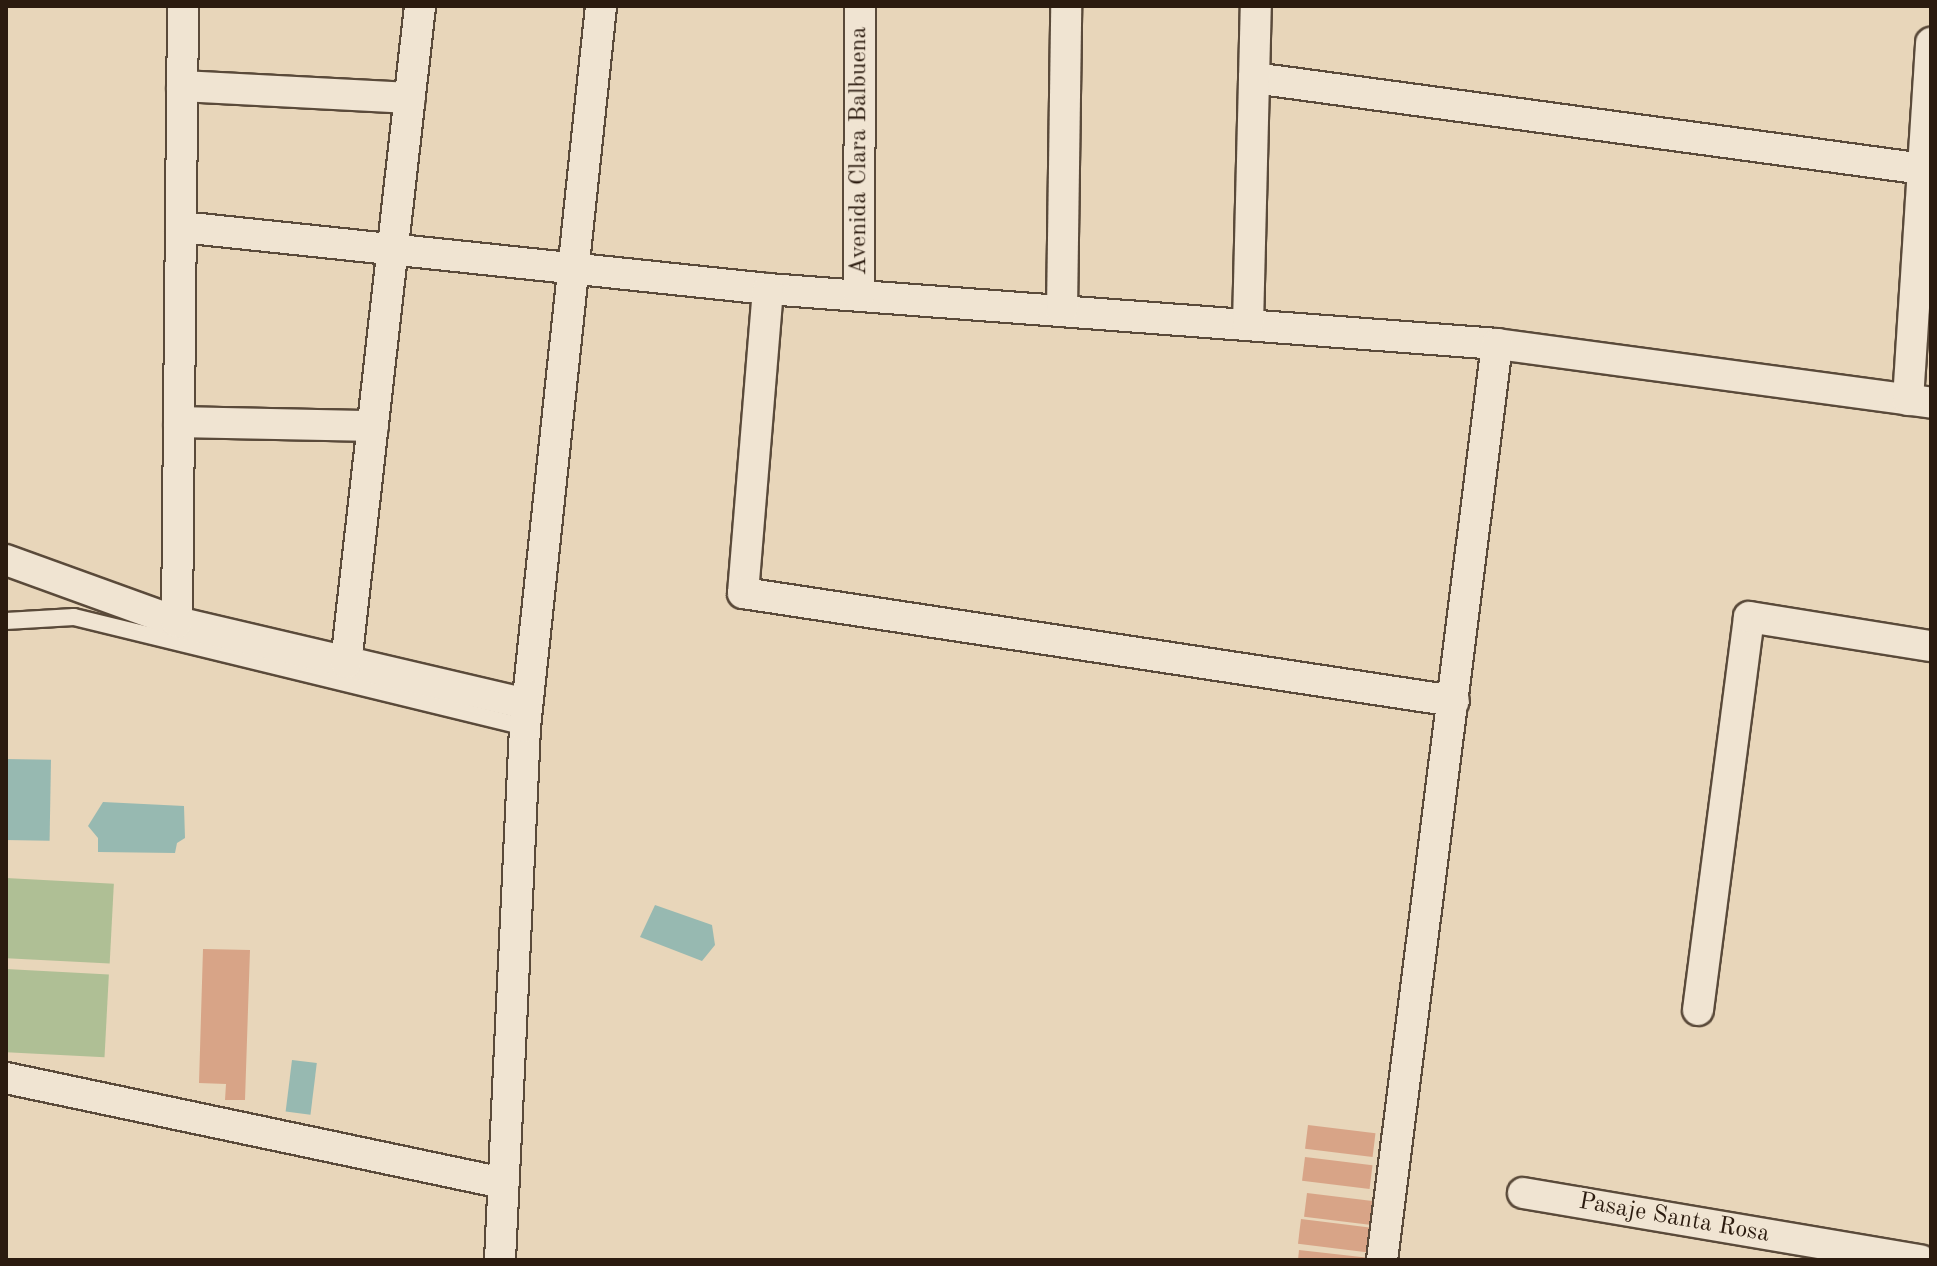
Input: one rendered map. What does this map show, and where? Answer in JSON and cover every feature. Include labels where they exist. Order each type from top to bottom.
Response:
[{"type":"street","points":[[177,622],[183,6]]},
{"type":"street","points":[[346,663],[420,6]]},
{"type":"street","points":[[500,1260],[526,716],[601,6]]},
{"type":"street","name":"Avenida Clara Balbuena","points":[[859,296],[860,6]]},
{"type":"street","points":[[1062,311],[1066,6]]},
{"type":"street","points":[[1248,325],[1256,6]]},
{"type":"street","points":[[181,227],[768,289],[1497,344],[1919,402],[1931,43]]},
{"type":"street","points":[[1254,78],[1928,170]]},
{"type":"street","points":[[182,86],[410,98]]},
{"type":"street","points":[[768,289],[743,593],[1454,701]]},
{"type":"street","points":[[1382,1260],[1497,344]]},
{"type":"street","points":[[179,422],[373,426]]},
{"type":"street","points":[[6,560],[177,622],[346,663],[526,716]]},
{"type":"street","points":[[1698,1010],[1749,617],[1931,646]]},
{"type":"street","points":[[6,1078],[503,1183]]},
{"type":"street","name":"Pasaje Santa Rosa","points":[[1523,1193],[1920,1260]]},
{"type":"lane","points":[[6,621],[74,617],[526,716]]},
{"type":"green space","points":[[6,878],[114,884],[110,964],[6,958]]},
{"type":"green space","points":[[6,969],[109,974],[105,1057],[6,1052]]},
{"type":"water","points":[[6,759],[51,760],[50,841],[6,840]]},
{"type":"water","points":[[103,802],[184,806],[185,838],[177,843],[175,853],[98,852],[98,838],[88,826]]},
{"type":"water","points":[[655,905],[712,925],[715,945],[702,961],[640,937]]},
{"type":"water","points":[[292,1060],[317,1063],[310,1115],[286,1112]]},
{"type":"building","points":[[203,949],[250,950],[245,1100],[225,1100],[226,1084],[199,1083]]},
{"type":"building","points":[[1308,1125],[1375,1133],[1373,1157],[1305,1149]]},
{"type":"building","points":[[1305,1157],[1372,1165],[1370,1189],[1302,1181]]},
{"type":"building","points":[[1307,1193],[1374,1201],[1372,1225],[1304,1217]]},
{"type":"building","points":[[1301,1219],[1369,1227],[1366,1252],[1298,1244]]},
{"type":"building","points":[[1299,1250],[1370,1258],[1370,1260],[1298,1260]]}]
